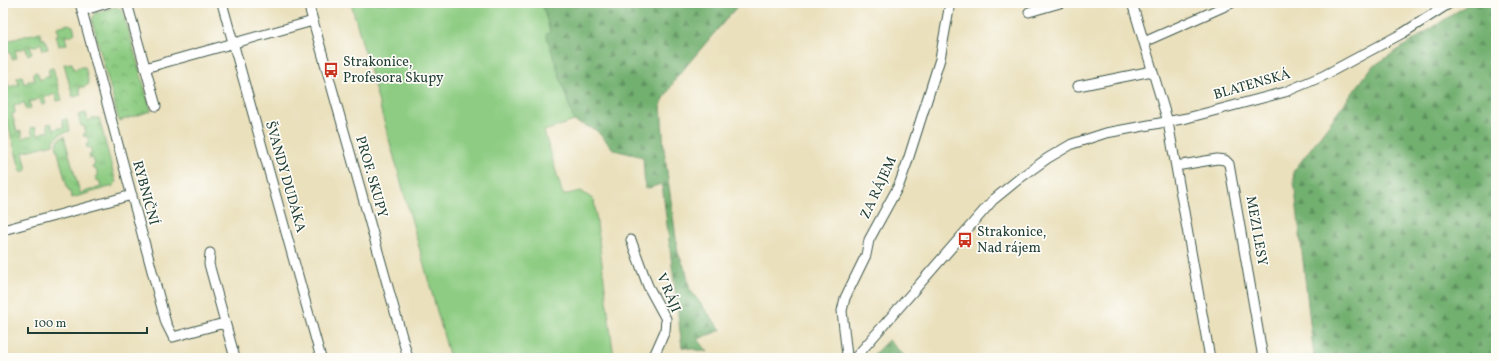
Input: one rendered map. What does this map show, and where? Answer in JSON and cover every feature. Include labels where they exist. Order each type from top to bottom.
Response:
[{"type":"street","points":[[81,7],[107,3]]},
{"type":"street","points":[[127,3],[156,106]]},
{"type":"street","name":"ŠVANDY DUDÁKA","points":[[222,3],[321,358]]},
{"type":"street","name":"PROF. SKUPY","points":[[308,3],[408,358]]},
{"type":"street","name":"ZA RÁJEM","points":[[849,358],[847,356],[842,311],[845,298],[866,255],[869,240],[899,185],[907,163],[940,59],[950,3]]},
{"type":"street","points":[[1029,12],[1060,3]]},
{"type":"street","points":[[1132,3],[1168,122],[1210,358]]},
{"type":"street","points":[[1144,42],[1232,3]]},
{"type":"street","name":"BLATENSKÁ","points":[[855,358],[993,200],[1048,158],[1072,144],[1106,133],[1187,118],[1291,90],[1323,76],[1403,33],[1450,3]]},
{"type":"street","name":"RYBNIČNÍ","points":[[81,7],[166,323],[173,337],[224,323]]},
{"type":"street","points":[[145,68],[313,21]]},
{"type":"street","points":[[1078,86],[1152,71]]},
{"type":"street","name":"MEZI LESY","points":[[1176,166],[1218,159],[1225,160],[1229,164],[1263,358]]},
{"type":"street","points":[[3,229],[132,195]]},
{"type":"street","name":"V RÁJI","points":[[631,240],[648,286],[666,319],[665,331],[653,358]]},
{"type":"street","points":[[210,253],[209,264],[224,323],[235,358]]},
{"type":"green space","points":[[351,3],[542,3],[550,32],[546,34],[574,121],[544,131],[563,195],[581,191],[594,200],[614,358],[450,358]]},
{"type":"green space","points":[[542,3],[740,3],[676,78],[661,104],[664,149],[678,253],[686,271],[690,290],[721,330],[698,339],[708,352],[682,347],[662,184],[645,189],[643,157],[614,150],[596,130],[574,121],[545,34],[550,31]]},
{"type":"green space","points":[[1470,3],[1496,3],[1496,358],[1314,358],[1293,172],[1372,67]]},
{"type":"green space","points":[[115,7],[121,9],[124,15],[151,111],[119,121],[92,20],[95,13]]},
{"type":"green space","points":[[68,24],[73,26],[75,33],[70,36],[65,36],[67,44],[59,46],[56,35],[59,35],[57,27]]},
{"type":"green space","points":[[40,32],[42,39],[45,39],[48,49],[43,50],[41,43],[36,46],[30,46],[32,53],[28,55],[25,47],[21,50],[15,50],[17,58],[12,59],[10,51],[3,54],[3,42]]},
{"type":"green space","points":[[72,63],[74,70],[79,67],[85,67],[89,84],[84,87],[79,87],[81,95],[73,97],[64,64]]},
{"type":"green space","points":[[53,68],[62,100],[57,101],[55,94],[44,97],[46,104],[42,105],[39,98],[35,101],[29,101],[31,108],[26,110],[24,102],[19,105],[14,105],[15,113],[12,114],[17,132],[21,131],[23,139],[28,136],[33,136],[31,128],[36,127],[38,135],[43,132],[49,132],[47,124],[51,123],[54,130],[64,128],[62,120],[67,119],[70,131],[57,136],[53,144],[23,152],[27,170],[21,172],[3,107],[3,81],[7,80],[9,88],[14,85],[19,85],[17,77],[22,76],[24,84],[29,81],[35,81],[33,73],[37,72],[40,80],[45,77],[50,77],[48,69]]},
{"type":"green space","points":[[86,113],[88,121],[93,118],[99,118],[116,183],[113,186],[72,198],[69,189],[68,190],[56,145],[59,139],[64,136],[80,193],[101,187],[99,180],[96,180],[95,177],[98,176],[96,169],[93,169],[92,166],[95,165],[93,158],[90,159],[89,155],[92,154],[90,147],[87,148],[86,144],[89,144],[87,136],[84,137],[83,134],[86,133],[84,126],[81,126],[78,115]]},
{"type":"green space","points":[[888,340],[907,358],[870,358]]},
{"type":"place","name":"Strakonice, Profesora Skupy","points":[[331,70]]},
{"type":"place","name":"Strakonice, Nad rájem","points":[[965,240]]}]
